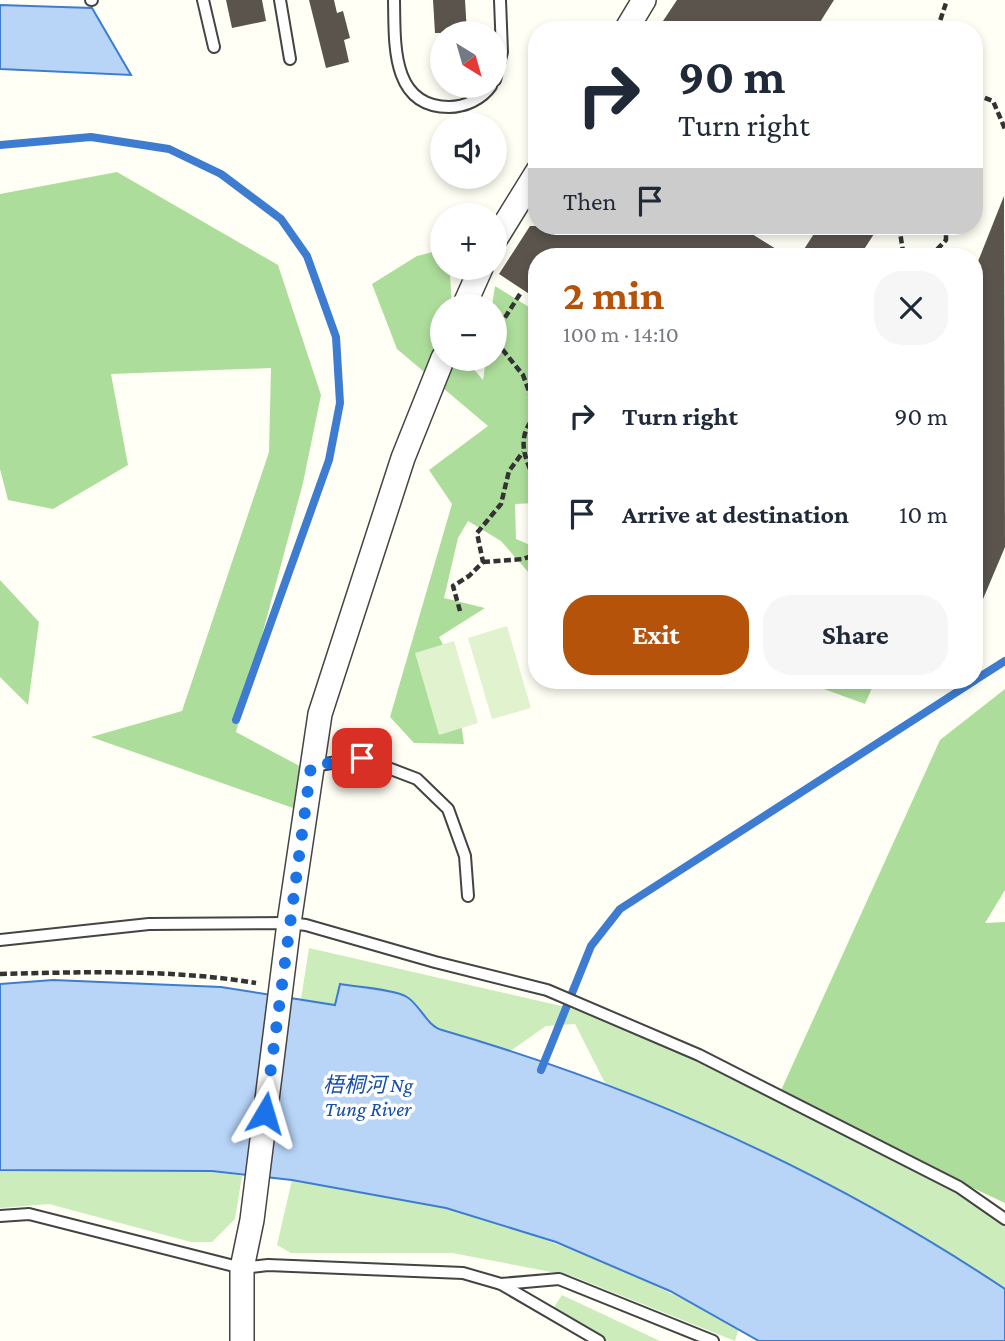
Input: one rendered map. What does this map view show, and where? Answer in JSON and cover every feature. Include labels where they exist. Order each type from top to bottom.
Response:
[{"type":"street","points":[[631,21],[644,0]]},
{"type":"street","points":[[507,221],[528,187]]},
{"type":"street","points":[[242,1341],[242,1268],[252,1220],[285,952],[320,714],[403,458],[438,371]]},
{"type":"lane","points":[[203,0],[214,47]]},
{"type":"lane","points":[[280,0],[290,59]]},
{"type":"lane","points":[[394,0],[398,70],[413,94],[424,102],[451,107],[478,98]]},
{"type":"lane","points":[[500,0],[501,21]]},
{"type":"lane","points":[[311,766],[362,758],[417,779],[448,809],[465,856],[468,896]]},
{"type":"lane","points":[[2,939],[149,924],[289,923],[547,990],[699,1055],[959,1187],[1005,1219]]},
{"type":"lane","points":[[0,1216],[29,1214],[242,1268],[268,1265],[464,1273],[501,1284],[599,1341]]},
{"type":"lane","points":[[501,1284],[559,1279],[713,1341]]},
{"type":"path","points":[[940,21],[947,0]]},
{"type":"path","points":[[983,97],[993,101],[1005,129]]},
{"type":"path","points":[[520,295],[498,330],[502,349],[523,374],[528,388]]},
{"type":"path","points":[[483,562],[477,533],[501,504],[509,471],[523,452],[528,425]]},
{"type":"path","points":[[523,452],[528,464]]},
{"type":"path","points":[[460,611],[453,586],[483,562],[528,557]]},
{"type":"path","points":[[0,974],[71,972],[220,977],[256,983]]},
{"type":"green space","points":[[117,172],[278,265],[321,395],[303,483],[236,732],[322,778],[313,815],[91,737],[182,711],[269,452],[271,368],[111,374],[128,465],[53,509],[8,500],[0,469],[0,194]]},
{"type":"green space","points":[[430,253],[430,280],[450,280],[451,294],[430,294],[430,371],[475,371],[483,380],[484,371],[507,371],[507,294],[494,294],[495,286],[528,306],[528,503],[515,504],[516,539],[528,544],[528,572],[501,541],[468,521],[458,538],[444,598],[485,608],[439,637],[453,664],[464,744],[414,743],[390,717],[452,504],[429,470],[488,426],[397,349],[372,284],[417,256]]},
{"type":"green space","points":[[0,580],[39,622],[28,705],[0,677]]},
{"type":"green space","points":[[507,626],[531,708],[492,719],[468,638]]},
{"type":"green space","points":[[454,641],[478,723],[439,735],[415,653]]},
{"type":"green space","points":[[824,689],[872,689],[865,704]]},
{"type":"green space","points":[[1005,689],[1005,890],[985,923],[1005,922],[1005,1203],[778,1097],[940,740]]},
{"type":"green space","points":[[309,948],[570,1008],[705,1059],[959,1187],[1005,1218],[1005,1289],[859,1201],[760,1151],[605,1083],[575,1024],[546,1026],[509,1052],[438,1029],[407,997],[340,984],[335,1005],[301,999]]},
{"type":"green space","points":[[0,1170],[212,1171],[242,1176],[235,1219],[212,1242],[191,1242],[49,1204],[0,1208]]},
{"type":"green space","points":[[292,1180],[430,1204],[524,1232],[633,1276],[739,1328],[735,1341],[572,1276],[452,1253],[291,1253],[277,1245]]},
{"type":"green space","points":[[562,1295],[660,1341],[603,1341],[550,1313]]},
{"type":"water","points":[[0,5],[92,8],[131,75],[0,69]]},
{"type":"water","name":"梧桐河 Ng Tung River","points":[[53,980],[221,987],[335,1005],[340,984],[401,994],[412,1001],[437,1028],[516,1053],[662,1107],[803,1171],[872,1208],[1005,1289],[1005,1341],[759,1341],[670,1291],[556,1242],[446,1208],[292,1180],[212,1171],[0,1170],[0,984]]},
{"type":"building","points":[[226,0],[262,0],[266,21],[232,28]]},
{"type":"building","points":[[309,0],[334,0],[337,13],[343,11],[350,38],[344,40],[349,62],[326,68]]},
{"type":"building","points":[[433,0],[465,0],[466,21],[434,21]]},
{"type":"building","points":[[677,0],[834,0],[821,21],[663,21]]},
{"type":"building","points":[[1004,196],[1005,547],[983,599],[983,249]]},
{"type":"building","points":[[528,229],[528,235],[754,235],[774,248],[528,248],[528,293],[507,279],[507,262]]},
{"type":"building","points":[[813,235],[873,235],[865,248],[805,248]]},
{"type":"waterway","points":[[0,145],[91,137],[169,149],[221,174],[281,219],[307,256],[336,337],[340,403],[329,460],[236,720]]},
{"type":"waterway","points":[[983,675],[1005,661]]},
{"type":"waterway","points":[[541,1070],[591,946],[620,909],[962,689]]},
{"type":"route","points":[[265,1113],[311,766],[362,758]]}]
